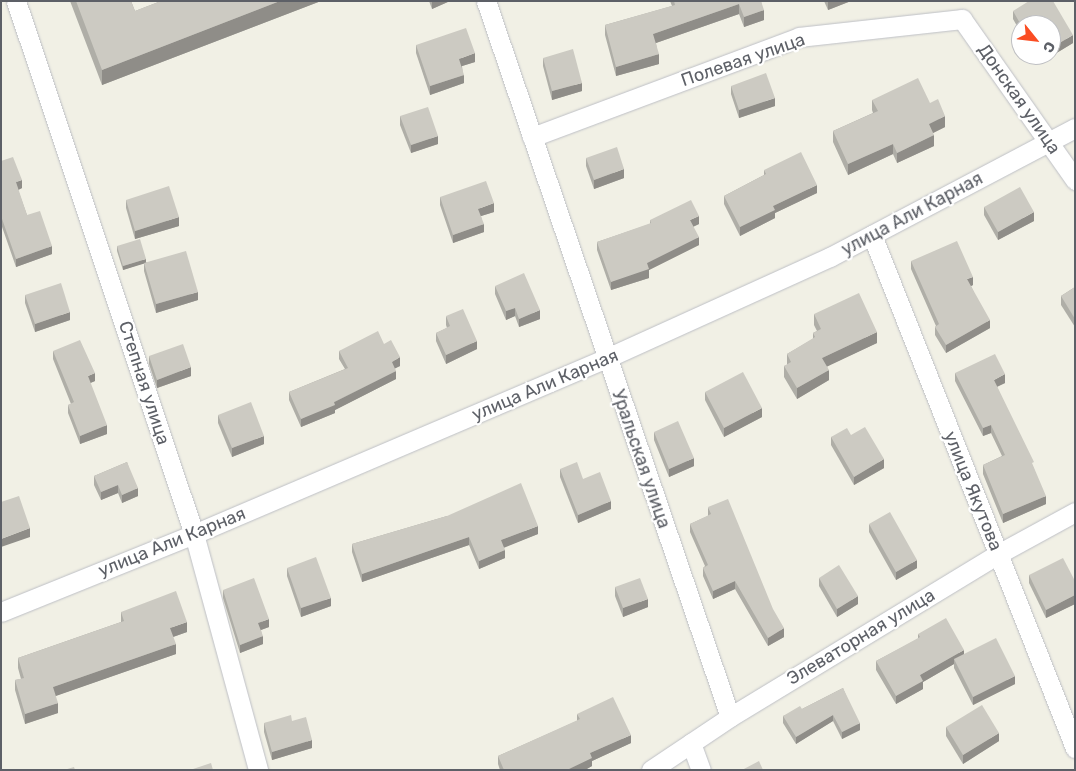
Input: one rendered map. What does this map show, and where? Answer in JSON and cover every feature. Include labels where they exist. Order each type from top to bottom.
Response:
[{"type":"street","name":"Степная улица","points":[[16,1],[194,534],[258,770]]},
{"type":"street","name":"Уральская улица","points":[[486,1],[730,717]]},
{"type":"street","name":"Полевая улица","points":[[532,138],[799,37],[962,19]]},
{"type":"street","name":"Донская улица","points":[[962,19],[1050,141],[1075,180]]},
{"type":"street","name":"улица Али Карная","points":[[1,612],[194,534],[607,358],[830,257],[1075,128]]},
{"type":"street","name":"улица Якутова","points":[[872,234],[1075,748]]},
{"type":"street","name":"Элеваторная улица","points":[[651,770],[730,717],[998,554],[1075,512]]},
{"type":"street","points":[[691,743],[701,770]]},
{"type":"building","points":[[76,1],[131,1],[135,11],[161,1],[280,1],[102,70]]},
{"type":"building","points":[[674,1],[761,1],[764,10],[744,17],[739,4],[653,34],[659,54],[616,67],[605,25],[675,5]]},
{"type":"building","points":[[1029,1],[1053,1],[1073,35],[1061,42],[1061,15],[1015,15],[1013,11]]},
{"type":"building","points":[[466,28],[475,53],[459,59],[464,75],[430,86],[416,45]]},
{"type":"building","points":[[573,49],[582,83],[552,91],[543,58]]},
{"type":"building","points":[[766,73],[775,98],[739,110],[731,86]]},
{"type":"building","points":[[918,78],[930,103],[938,99],[945,116],[929,124],[934,135],[897,153],[893,144],[848,164],[833,131],[878,111],[872,100]]},
{"type":"building","points":[[428,107],[438,136],[411,145],[400,116]]},
{"type":"building","points":[[617,147],[624,169],[594,180],[586,158]]},
{"type":"building","points":[[801,152],[817,185],[773,206],[775,210],[740,227],[724,196],[766,174],[764,170]]},
{"type":"building","points":[[13,157],[22,180],[16,182],[27,215],[40,211],[52,246],[16,259],[1,216],[1,161]]},
{"type":"building","points":[[486,181],[494,203],[478,209],[484,224],[453,235],[440,197]]},
{"type":"building","points":[[169,186],[179,217],[135,231],[126,200]]},
{"type":"building","points":[[1020,187],[1034,212],[998,232],[984,207]]},
{"type":"building","points":[[691,200],[699,216],[690,220],[699,237],[647,263],[649,269],[611,282],[597,242],[651,223],[650,220]]},
{"type":"building","points":[[140,239],[146,259],[123,266],[117,246]]},
{"type":"building","points":[[957,241],[973,277],[967,279],[990,320],[946,345],[935,327],[939,324],[911,261]]},
{"type":"building","points":[[186,251],[198,292],[156,304],[144,263]]},
{"type":"building","points":[[524,273],[540,310],[519,319],[515,308],[506,311],[495,286]]},
{"type":"building","points":[[61,283],[70,312],[35,324],[25,295]]},
{"type":"building","points":[[1075,287],[1075,319],[1061,296]]},
{"type":"building","points":[[859,293],[877,332],[822,358],[829,370],[797,388],[784,366],[791,362],[787,354],[815,337],[813,333],[821,329],[814,314]]},
{"type":"building","points":[[463,309],[477,341],[446,355],[436,333],[450,326],[446,316]]},
{"type":"building","points":[[378,331],[384,344],[391,340],[400,357],[392,362],[396,371],[334,402],[335,405],[301,419],[289,392],[348,368],[339,351]]},
{"type":"building","points":[[80,340],[95,373],[88,376],[107,425],[80,436],[68,405],[74,402],[53,351]]},
{"type":"building","points":[[183,344],[191,367],[157,380],[149,356]]},
{"type":"building","points":[[995,354],[1005,374],[994,380],[1034,462],[1032,463],[1046,496],[1003,514],[983,465],[1005,455],[991,425],[983,428],[955,373]]},
{"type":"building","points":[[743,372],[762,408],[724,428],[705,392]]},
{"type":"building","points":[[251,402],[264,436],[232,448],[218,415]]},
{"type":"building","points":[[678,421],[694,458],[669,469],[654,432]]},
{"type":"building","points":[[865,427],[884,459],[854,477],[831,437],[847,428],[851,435]]},
{"type":"building","points":[[127,462],[138,488],[122,495],[118,485],[101,492],[94,476]]},
{"type":"building","points":[[577,462],[583,479],[600,472],[611,501],[578,515],[560,469]]},
{"type":"building","points":[[521,483],[538,526],[501,540],[505,550],[479,561],[469,537],[362,574],[352,544],[447,516]]},
{"type":"building","points":[[19,496],[30,528],[1,539],[1,502]]},
{"type":"building","points":[[728,499],[773,609],[784,628],[768,638],[735,581],[713,591],[703,568],[708,565],[690,524],[711,514],[708,507]]},
{"type":"building","points":[[890,512],[917,560],[896,572],[869,524]]},
{"type":"building","points":[[316,557],[331,598],[301,608],[287,568]]},
{"type":"building","points":[[1063,558],[1075,581],[1075,595],[1046,610],[1029,575]]},
{"type":"building","points":[[839,565],[858,596],[837,609],[819,578]]},
{"type":"building","points":[[254,578],[269,619],[258,623],[263,636],[240,645],[223,590]]},
{"type":"building","points":[[640,578],[648,599],[623,608],[615,587]]},
{"type":"building","points":[[176,591],[187,622],[170,628],[176,644],[53,687],[58,703],[25,714],[15,680],[24,678],[18,658],[124,621],[121,612]]},
{"type":"building","points":[[946,618],[964,650],[920,675],[923,681],[896,696],[876,661],[920,637],[918,634]]},
{"type":"building","points":[[996,638],[1015,676],[973,697],[954,659]]},
{"type":"building","points":[[843,688],[860,723],[842,732],[833,715],[796,737],[783,716],[800,706],[802,709]]},
{"type":"building","points":[[613,697],[631,735],[590,753],[592,758],[567,770],[504,770],[498,756],[580,719],[577,714]]},
{"type":"building","points":[[982,705],[999,733],[963,755],[946,727]]},
{"type":"building","points":[[291,715],[292,721],[306,717],[312,740],[272,752],[264,723]]},
{"type":"building","points":[[759,761],[763,770],[742,770]]},
{"type":"building","points":[[211,763],[213,770],[190,770]]},
{"type":"building","points":[[74,767],[75,770],[64,770]]}]
